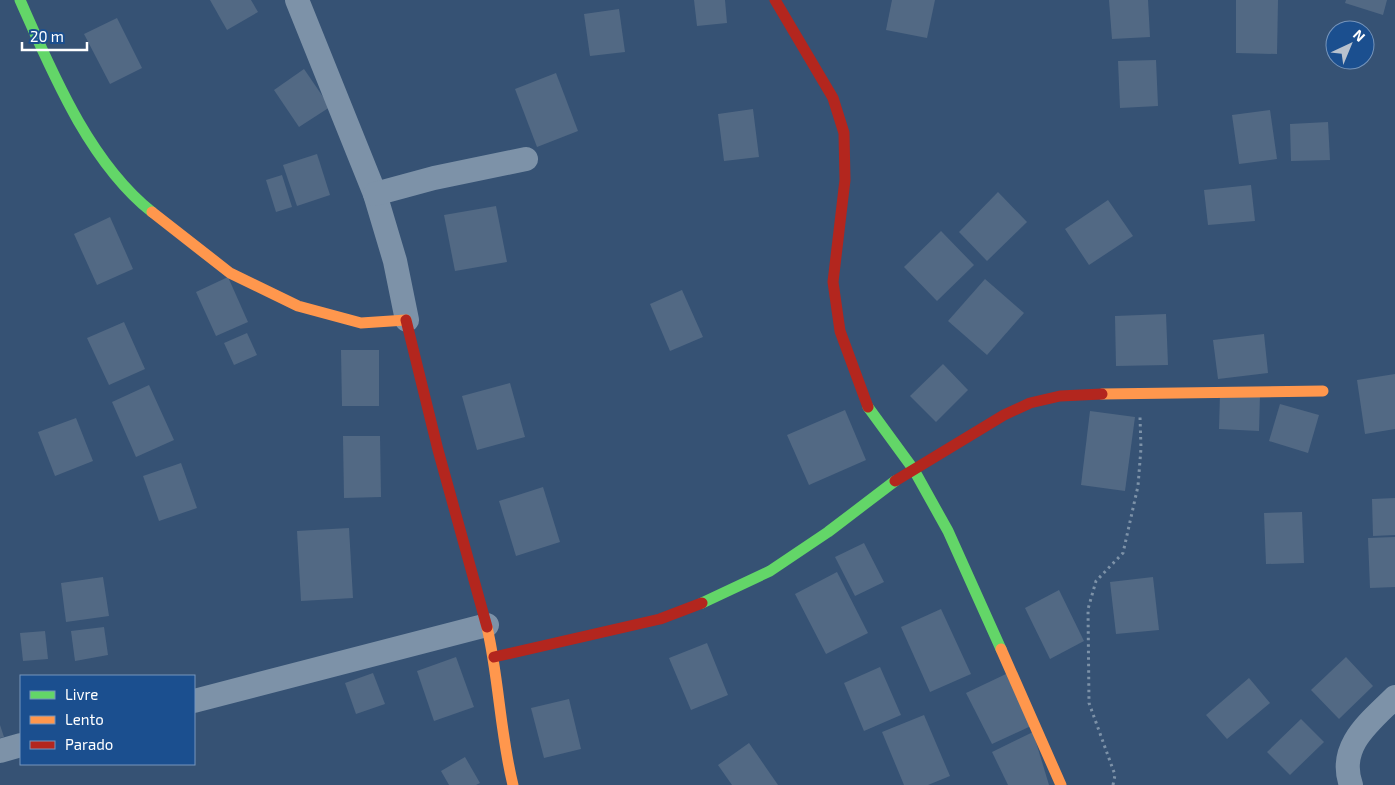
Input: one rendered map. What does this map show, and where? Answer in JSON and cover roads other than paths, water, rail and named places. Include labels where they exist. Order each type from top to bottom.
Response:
[{"type":"street","points":[[20,0],[49,65],[94,146],[142,204],[230,273],[298,306],[361,323],[407,320]]},
{"type":"street","points":[[297,0],[375,194],[395,261],[438,450],[488,625],[494,657],[504,748],[513,785]]},
{"type":"street","points":[[775,0],[833,98],[844,133],[845,180],[833,282],[840,331],[868,410],[914,470],[948,531],[1061,785]]},
{"type":"street","points":[[375,194],[434,178],[526,159]]},
{"type":"street","points":[[494,657],[660,619],[716,598],[770,571],[799,552],[893,482],[981,428],[1030,404],[1060,396],[1323,391]]},
{"type":"street","points":[[195,701],[488,625]]},
{"type":"street","points":[[1351,785],[1346,760],[1352,746],[1395,697]]},
{"type":"street","points":[[0,750],[20,745]]}]
